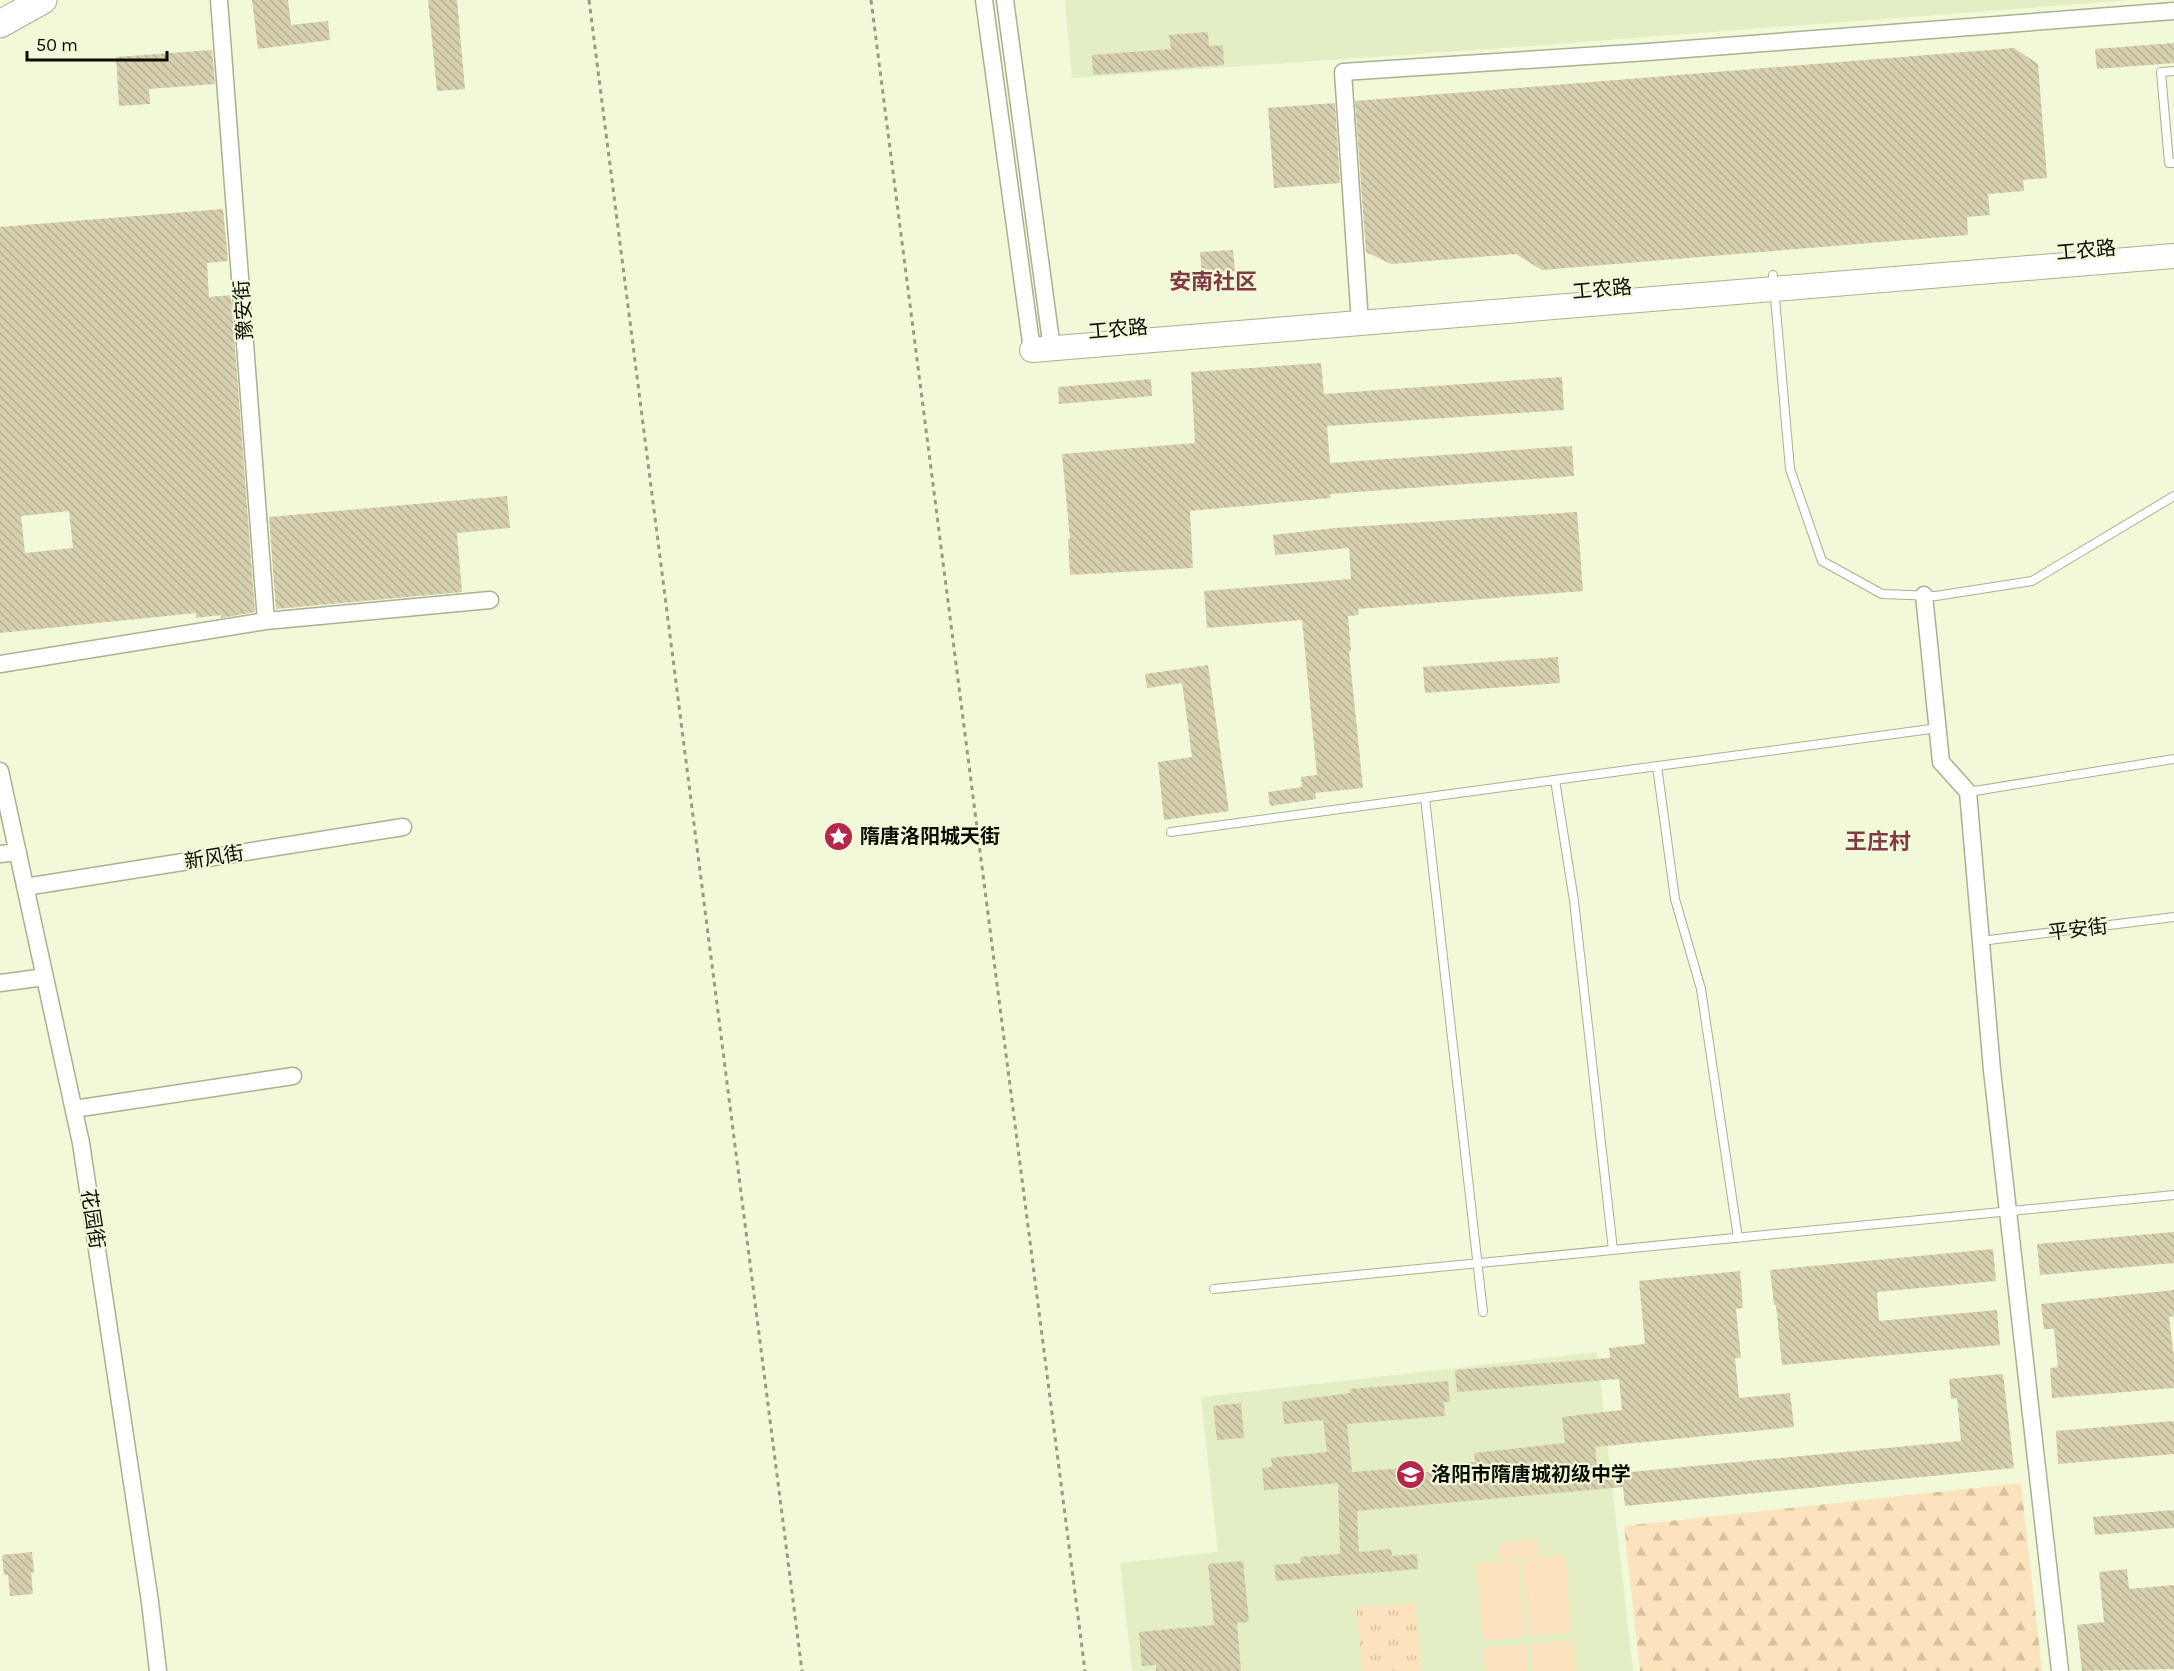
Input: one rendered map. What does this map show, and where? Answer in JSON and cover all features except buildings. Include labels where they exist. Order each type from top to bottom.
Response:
[{"type":"main road","points":[[0,24],[43,0]]},
{"type":"street","name":"豫安街","points":[[219,0],[266,621]]},
{"type":"street","points":[[984,0],[1041,343]]},
{"type":"street","points":[[1005,0],[1041,343]]},
{"type":"street","points":[[1360,316],[1343,72],[1659,51],[2174,11]]},
{"type":"street","name":"工农路","points":[[1041,343],[1773,282],[2174,242]]},
{"type":"street","name":"工农路","points":[[1773,282],[2174,256]]},
{"type":"street","points":[[1924,595],[1941,762],[1968,792],[1992,1070],[2060,1671]]},
{"type":"street","points":[[0,664],[266,621],[490,600]]},
{"type":"street","name":"花园街","points":[[0,771],[81,1143],[158,1671]]},
{"type":"street","name":"新风街","points":[[25,887],[403,827]]},
{"type":"street","points":[[0,854],[18,852]]},
{"type":"street","points":[[0,982],[45,977]]},
{"type":"street","points":[[74,1109],[293,1076]]},
{"type":"lane","points":[[2174,71],[2161,72],[2169,163],[2174,163]]},
{"type":"lane","points":[[1773,282],[1790,469],[1822,561],[1882,594],[1936,596],[2032,581],[2174,496]]},
{"type":"lane","points":[[1171,832],[1938,728]]},
{"type":"lane","points":[[1968,792],[2174,759]]},
{"type":"lane","points":[[1657,766],[1675,899],[1701,988],[1738,1238]]},
{"type":"lane","points":[[1555,780],[1574,901],[1613,1250]]},
{"type":"lane","points":[[1425,798],[1483,1312]]},
{"type":"lane","name":"平安街","points":[[1981,941],[2174,917]]},
{"type":"lane","points":[[1215,1290],[2174,1195]]},
{"type":"path","points":[[590,0],[802,1671]]},
{"type":"path","points":[[871,0],[1085,1671]]},
{"type":"shaded area","points":[[1065,0],[2131,0],[1072,78]]},
{"type":"shaded area","name":"洛阳市隋唐城初级中学","points":[[1597,1352],[1633,1671],[1132,1671],[1120,1563],[1218,1552],[1201,1397]]},
{"type":"green space","points":[[2021,1483],[2042,1671],[1640,1671],[1624,1526]]},
{"type":"green space","points":[[1537,1539],[1539,1556],[1501,1560],[1499,1543]]},
{"type":"green space","points":[[1565,1555],[1572,1632],[1529,1636],[1522,1559]]},
{"type":"green space","points":[[1518,1559],[1525,1637],[1484,1641],[1476,1563]]},
{"type":"green space","points":[[1415,1603],[1422,1671],[1362,1671],[1356,1608]]},
{"type":"green space","points":[[1573,1640],[1576,1671],[1533,1671],[1530,1644]]},
{"type":"green space","points":[[1526,1644],[1528,1671],[1486,1671],[1483,1648]]},
{"type":"place","name":"隋唐洛阳城天街","points":[[839,836]]},
{"type":"place","name":"洛阳市隋唐城初级中学","points":[[1410,1474]]},
{"type":"district","name":"安南社区","points":[[1213,281]]},
{"type":"district","name":"王庄村","points":[[1878,841]]}]
